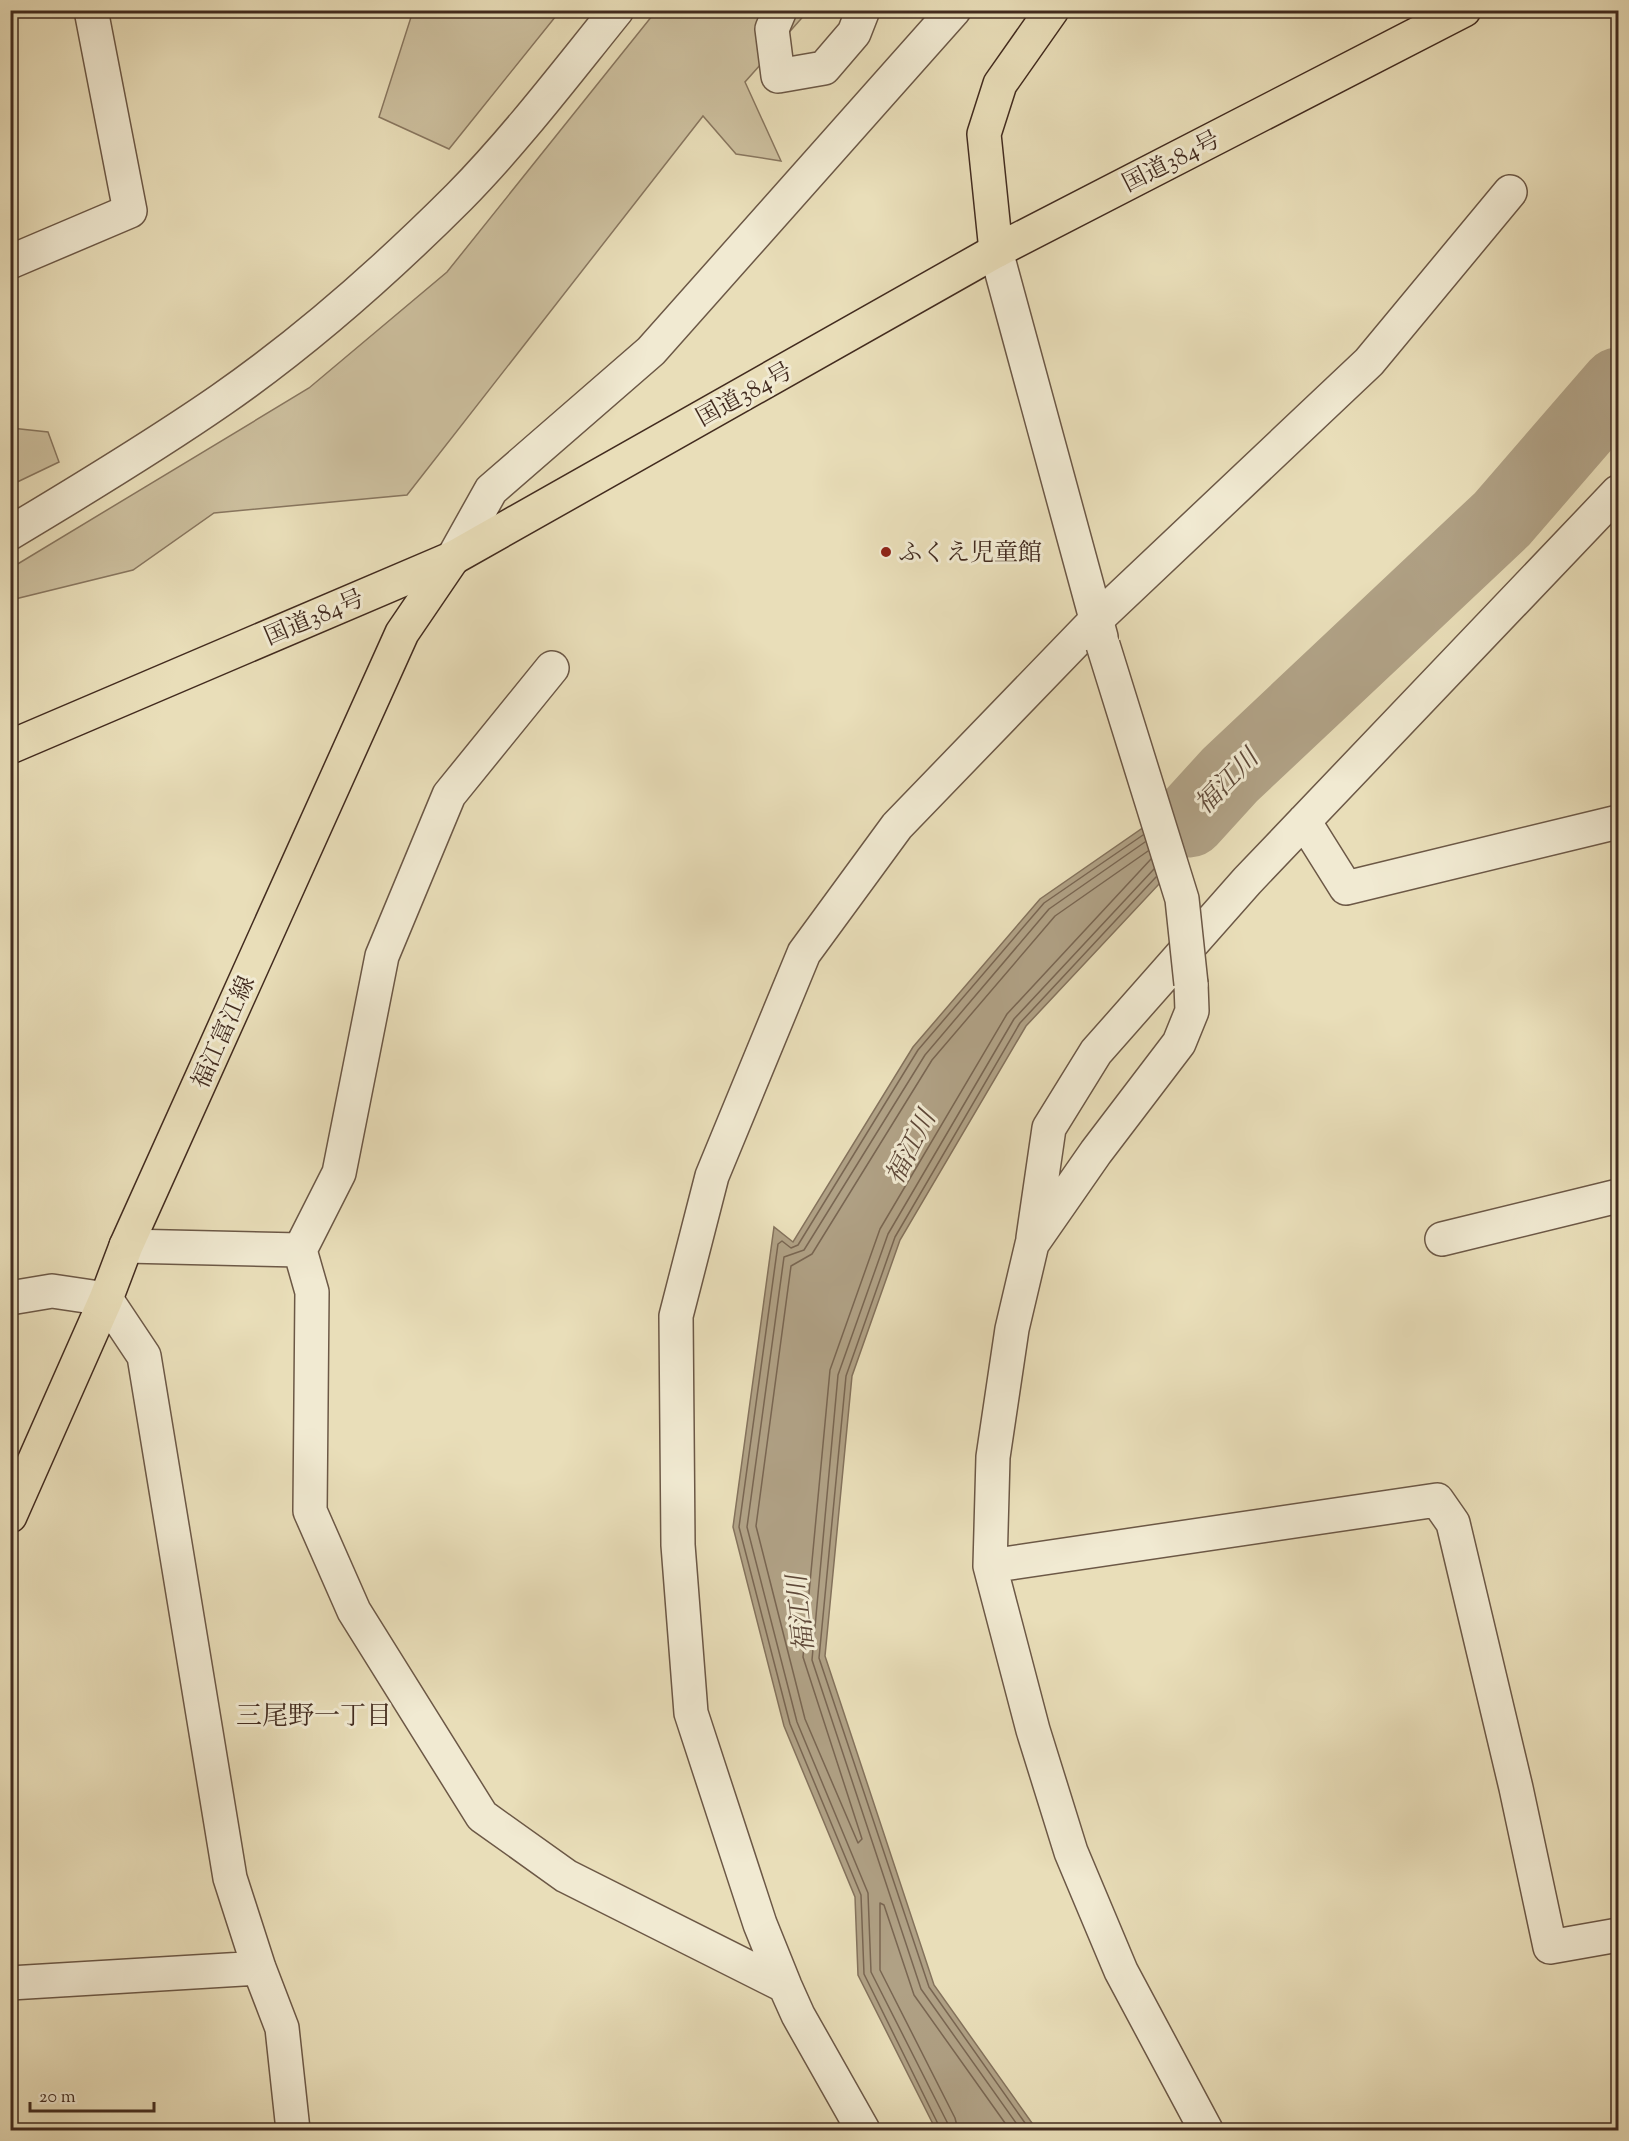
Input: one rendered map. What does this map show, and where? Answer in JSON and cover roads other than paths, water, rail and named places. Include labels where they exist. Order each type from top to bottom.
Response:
[{"type":"main road","points":[[996,251],[984,134],[1000,84],[1052,10]]},
{"type":"main road","name":"国道384号","points":[[10,747],[453,558],[996,251],[1464,10]]},
{"type":"main road","name":"福江富江線","points":[[10,1516],[106,1299],[126,1246],[402,633],[453,558]]},
{"type":"street","points":[[10,262],[130,211],[91,10]]},
{"type":"street","points":[[10,533],[119,468],[223,399],[318,326],[459,196],[517,133],[617,10]]},
{"type":"street","points":[[780,10],[772,29],[778,76],[824,68],[854,33],[863,10]]},
{"type":"street","points":[[453,558],[490,490],[651,351],[954,10]]},
{"type":"street","points":[[863,2130],[798,2015],[785,1986],[760,1924],[691,1713],[678,1545],[676,1316],[712,1176],[804,953],[897,826],[1100,633],[1369,362],[1510,192]]},
{"type":"street","points":[[996,251],[1100,633],[1182,899],[1191,984],[1191,1011],[1179,1043],[1096,1152],[1032,1245]]},
{"type":"street","points":[[1206,2130],[1120,1971],[1071,1852],[1033,1730],[990,1566],[993,1456],[1012,1329],[1032,1245],[1049,1128],[1096,1052],[1246,881],[1618,492]]},
{"type":"street","points":[[552,668],[449,795],[382,956],[339,1173],[300,1250],[312,1292],[310,1511],[354,1611],[482,1816],[566,1876],[785,1986]]},
{"type":"street","points":[[1304,821],[1346,888],[1618,822]]},
{"type":"street","points":[[1442,1239],[1618,1196]]},
{"type":"street","points":[[126,1246],[300,1250]]},
{"type":"street","points":[[10,1298],[52,1291],[106,1299],[144,1356],[230,1878],[259,1968],[282,2028],[293,2130]]},
{"type":"street","points":[[990,1566],[1437,1500],[1453,1523],[1516,1788],[1550,1947],[1618,1935]]},
{"type":"street","points":[[10,1983],[259,1968]]},
{"type":"water","points":[[1339,692],[1026,1026],[900,1240],[852,1376],[825,1656],[934,1985],[1037,2130],[936,2130],[858,1975],[855,1897],[784,1726],[733,1527],[774,1227],[793,1242],[913,1047],[1040,899]]},
{"type":"waterway","name":"福江川","points":[[1189,820],[1230,775],[1502,519],[1618,385]]},
{"type":"place","name":"ふくえ児童館","points":[[886,552]]},
{"type":"district","name":"三尾野一丁目","points":[[314,1715]]}]
